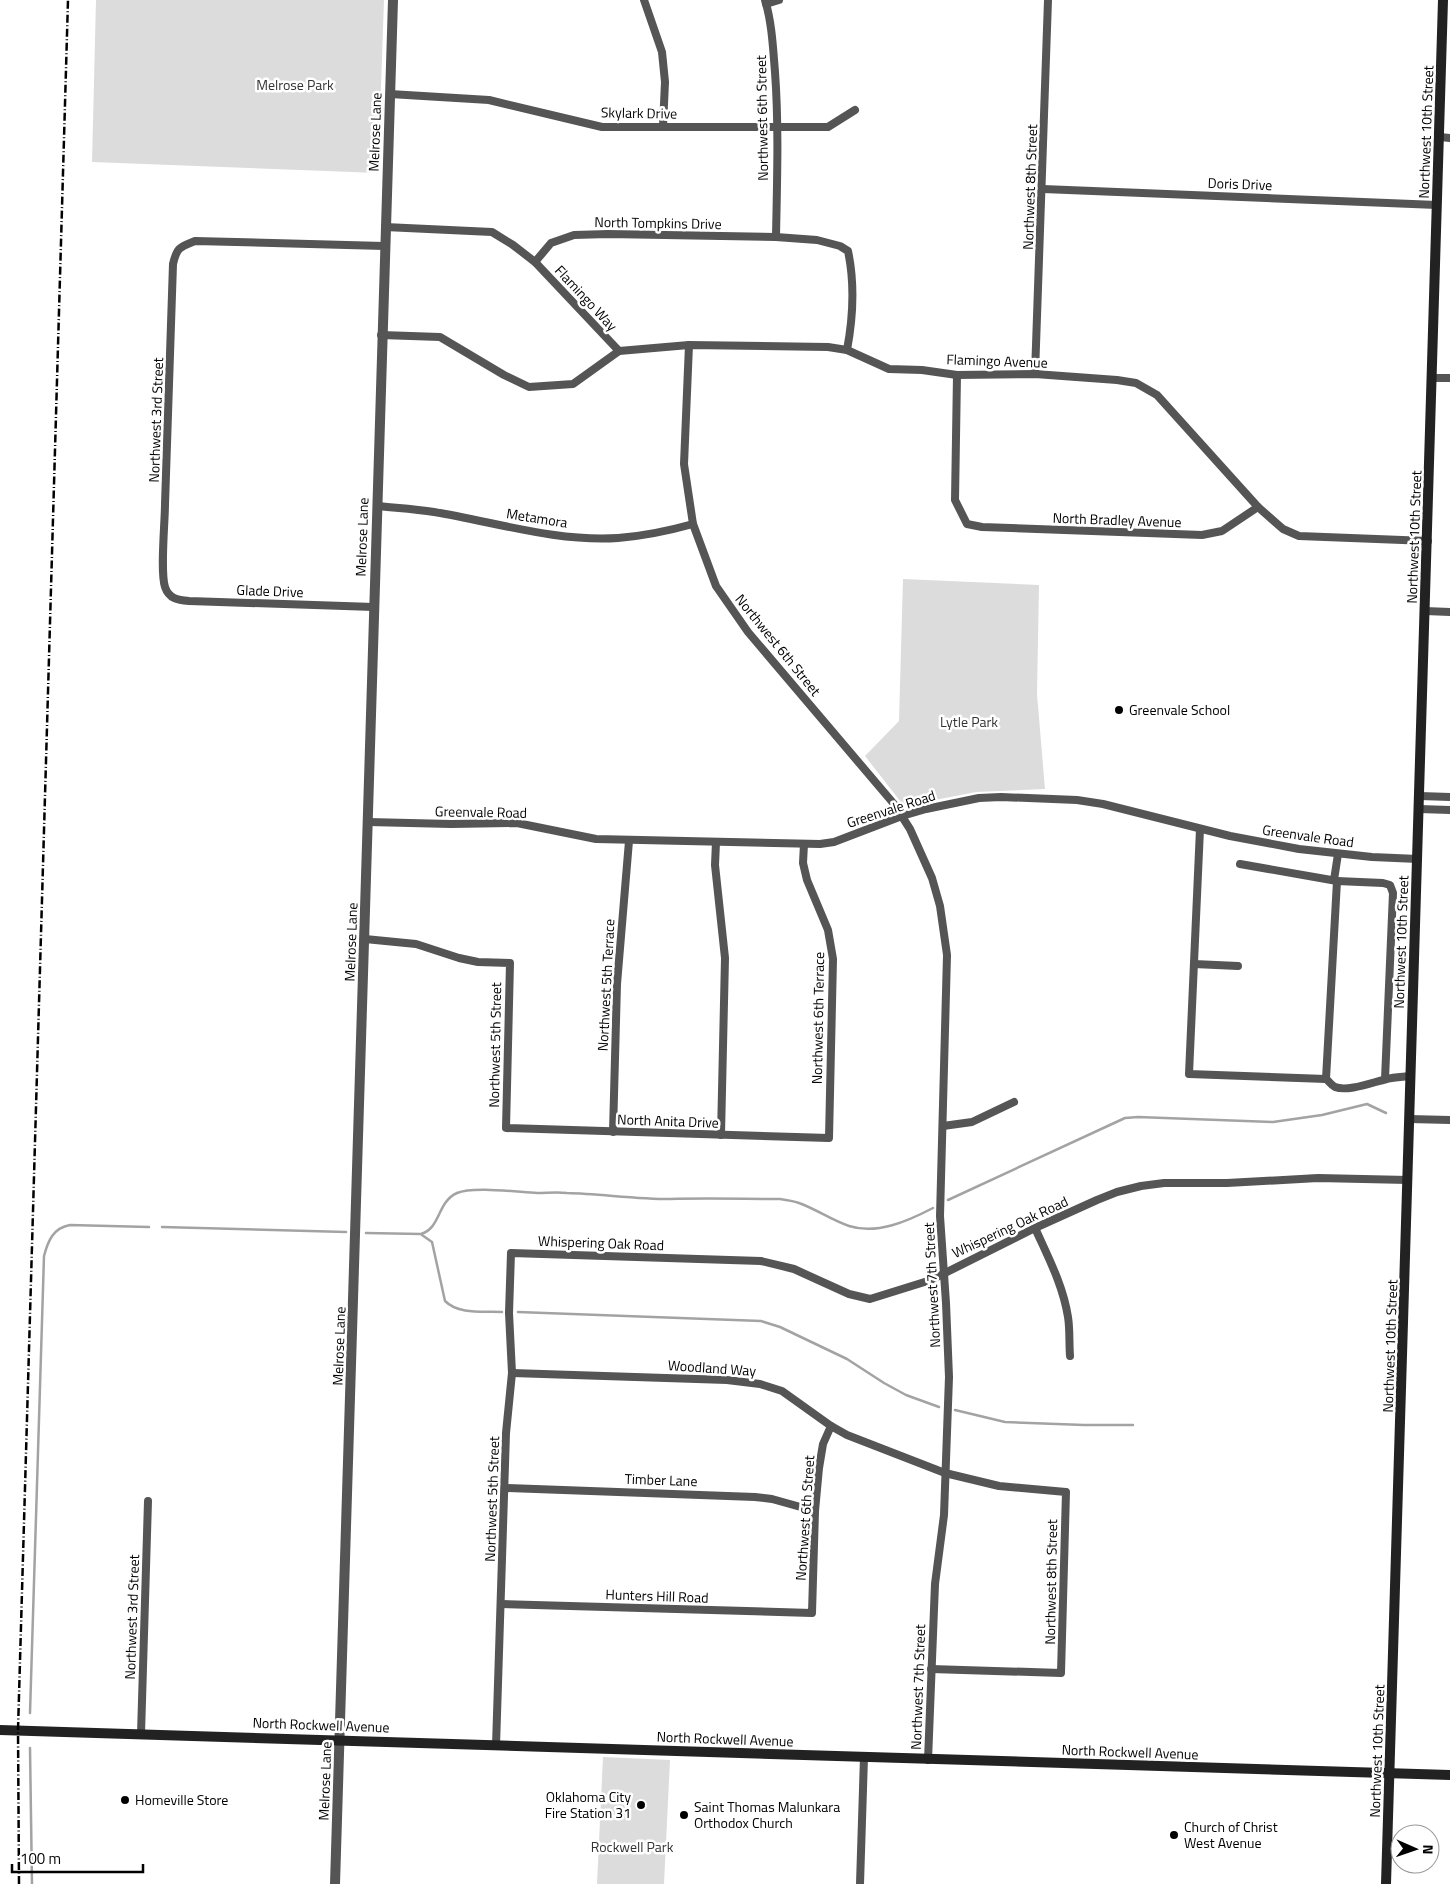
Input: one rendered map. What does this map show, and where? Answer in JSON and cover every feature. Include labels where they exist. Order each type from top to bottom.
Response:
[{"type":"main road","name":"Northwest 10th Street","points":[[1386,1884],[1437,205],[1445,137],[1443,0]]},
{"type":"main road","name":"North Rockwell Avenue","points":[[0,1730],[1450,1775]]},
{"type":"street","name":"Melrose Lane","points":[[335,1884],[365,939],[381,335],[393,0]]},
{"type":"street","points":[[644,0],[662,52],[665,82],[664,126]]},
{"type":"street","points":[[765,2],[779,0]]},
{"type":"street","name":"Northwest 8th Street","points":[[1035,374],[1043,189],[1048,0]]},
{"type":"street","name":"Northwest 6th Street","points":[[765,2],[774,50],[778,127],[776,237]]},
{"type":"street","name":"Skylark Drive","points":[[390,94],[489,100],[602,127],[828,127],[854,110]]},
{"type":"street","name":"Doris Drive","points":[[1043,189],[1437,205]]},
{"type":"street","points":[[385,227],[492,232],[535,262]]},
{"type":"street","name":"North Tompkins Drive","points":[[535,262],[551,243],[574,235],[776,237],[817,240],[840,246],[848,252],[852,271],[851,327],[847,350]]},
{"type":"street","name":"Northwest 3rd Street","points":[[169,594],[163,577],[173,264],[176,252],[180,247],[195,241],[384,246]]},
{"type":"street","name":"Flamingo Way","points":[[535,262],[619,351]]},
{"type":"street","points":[[381,335],[440,337],[504,375],[529,387],[573,384],[619,351]]},
{"type":"street","name":"Northwest 6th Street","points":[[689,345],[684,464],[693,524],[716,586],[748,632],[879,784],[902,816]]},
{"type":"street","name":"Flamingo Avenue","points":[[619,351],[689,345],[828,347],[847,350],[889,369],[922,370],[957,376],[1035,374],[1136,383],[1157,395],[1258,507],[1283,528],[1299,536],[1428,541]]},
{"type":"street","name":"North Bradley Avenue","points":[[957,376],[955,500],[967,524],[982,527],[1202,535],[1222,532],[1258,507]]},
{"type":"street","points":[[1432,378],[1450,378]]},
{"type":"street","name":"Metamora","points":[[377,506],[434,512],[513,528],[571,536],[616,538],[658,533],[693,524]]},
{"type":"street","name":"Glade Drive","points":[[169,594],[175,599],[189,601],[374,607]]},
{"type":"street","points":[[1425,611],[1450,612]]},
{"type":"street","points":[[1420,796],[1450,797]]},
{"type":"street","name":"Greenvale Road","points":[[368,822],[451,824],[498,822],[517,823],[596,839],[804,844],[834,842],[902,816],[979,798],[1001,797],[1077,800],[1103,804],[1263,844],[1338,854],[1418,859]]},
{"type":"street","points":[[1419,809],[1450,810]]},
{"type":"street","name":"Northwest 7th Street","points":[[902,816],[922,852],[932,878],[945,931],[947,956],[940,1216],[948,1334],[947,1409],[944,1514],[935,1584],[928,1760]]},
{"type":"street","points":[[1200,829],[1189,1074],[1326,1078]]},
{"type":"street","name":"Northwest 5th Terrace","points":[[612,1132],[617,984],[629,840]]},
{"type":"street","points":[[716,842],[715,865],[726,958],[721,1135]]},
{"type":"street","name":"Northwest 6th Terrace","points":[[804,844],[803,864],[805,872],[828,930],[833,959],[829,1138]]},
{"type":"street","points":[[1338,854],[1326,1078],[1333,1086],[1340,1088],[1358,1086],[1384,1079],[1411,1076]]},
{"type":"street","points":[[1240,864],[1336,881],[1390,885],[1393,893],[1384,1079]]},
{"type":"street","name":"Northwest 5th Street","points":[[365,939],[416,944],[478,962],[510,963],[506,1128]]},
{"type":"street","points":[[1194,964],[1238,966]]},
{"type":"street","points":[[943,1126],[972,1122],[1014,1102]]},
{"type":"street","points":[[1409,1119],[1450,1120]]},
{"type":"street","name":"North Anita Drive","points":[[506,1128],[829,1138]]},
{"type":"street","name":"Whispering Oak Road","points":[[511,1253],[761,1261],[794,1269],[849,1294],[870,1300],[931,1280],[1035,1228],[1111,1194],[1141,1186],[1164,1183],[1227,1183],[1318,1178],[1408,1180]]},
{"type":"street","points":[[1035,1228],[1058,1278],[1064,1296],[1069,1319],[1070,1356]]},
{"type":"street","name":"Northwest 5th Street","points":[[496,1746],[506,1432],[512,1373],[509,1312],[511,1253]]},
{"type":"street","name":"Woodland Way","points":[[512,1373],[746,1381],[782,1391],[831,1426],[870,1445],[945,1472],[998,1486],[1066,1492]]},
{"type":"street","name":"Northwest 6th Street","points":[[812,1613],[815,1511],[823,1444],[831,1426]]},
{"type":"street","name":"Timber Lane","points":[[505,1488],[755,1496],[815,1511]]},
{"type":"street","name":"Northwest 8th Street","points":[[931,1669],[1061,1673],[1066,1492]]},
{"type":"street","name":"Northwest 3rd Street","points":[[141,1734],[148,1500]]},
{"type":"street","name":"Hunters Hill Road","points":[[501,1604],[812,1613]]},
{"type":"street","points":[[860,1884],[864,1757]]},
{"type":"green space","name":"Melrose Park","points":[[96,0],[384,0],[378,173],[92,162]]},
{"type":"green space","name":"Lytle Park","points":[[903,579],[1039,585],[1037,694],[1045,789],[976,792],[904,806],[865,756],[899,721]]},
{"type":"green space","name":"Rockwell Park","points":[[603,1757],[670,1760],[664,1884],[597,1884]]},
{"type":"waterway","points":[[948,1200],[1125,1118],[1273,1122],[1322,1115],[1367,1104],[1386,1113]]},
{"type":"waterway","points":[[366,1233],[421,1234],[432,1226],[451,1197],[457,1193],[473,1190],[657,1199],[780,1199],[799,1203],[849,1226],[870,1229],[903,1222],[933,1208]]},
{"type":"waterway","points":[[30,1713],[44,1256],[47,1245],[55,1232],[70,1225],[149,1227]]},
{"type":"waterway","points":[[162,1227],[346,1232]]},
{"type":"waterway","points":[[422,1235],[432,1242],[445,1301],[464,1310],[502,1312]]},
{"type":"waterway","points":[[518,1312],[761,1321],[780,1327],[847,1359],[906,1395],[939,1407]]},
{"type":"waterway","points":[[955,1410],[1005,1422],[1133,1425]]},
{"type":"waterway","points":[[30,1748],[32,1884]]},
{"type":"railway","points":[[19,1884],[18,1730],[68,0]]},
{"type":"place","name":"Greenvale School","points":[[1119,710]]},
{"type":"place","name":"Homeville Store","points":[[125,1800]]},
{"type":"place","name":"Oklahoma City Fire Station 31","points":[[641,1805]]},
{"type":"place","name":"Saint Thomas Malunkara Orthodox Church","points":[[684,1815]]},
{"type":"place","name":"Church of Christ West Avenue","points":[[1174,1835]]}]
